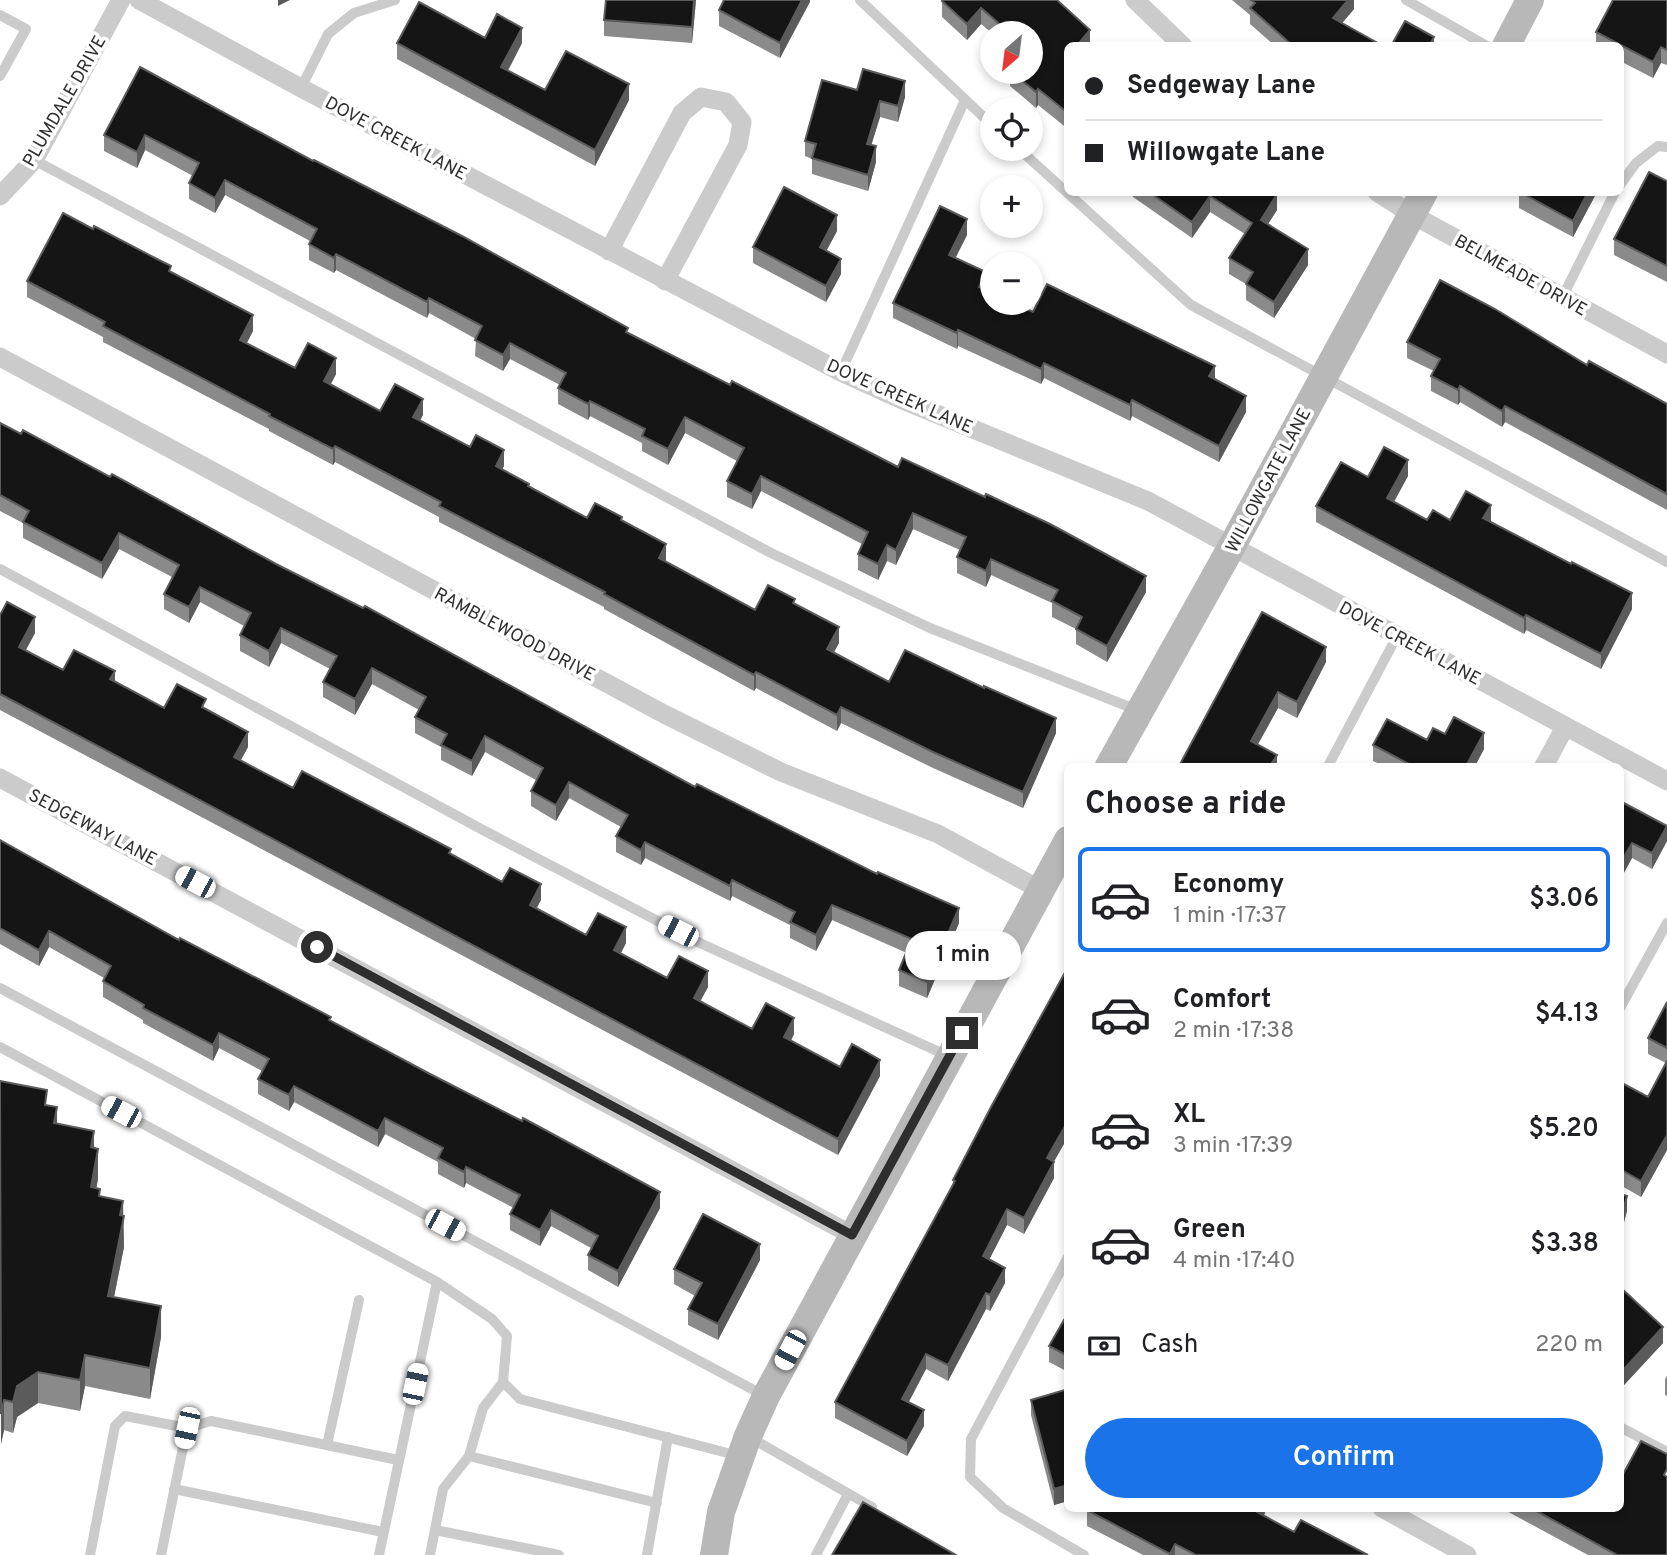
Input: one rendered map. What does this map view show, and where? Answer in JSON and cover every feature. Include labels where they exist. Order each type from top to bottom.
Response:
[{"type":"street","name":"PLUMDALE DRIVE","points":[[0,196],[34,160],[121,0]]},
{"type":"street","name":"DOVE CREEK LANE","points":[[139,0],[841,372],[1148,501],[1667,781]]},
{"type":"street","points":[[1135,0],[1179,42]]},
{"type":"street","points":[[1508,42],[1530,0]]},
{"type":"street","points":[[609,251],[682,113],[701,97],[726,102],[742,121],[738,145],[666,281]]},
{"type":"street","name":"BELMEADE DRIVE","points":[[1390,196],[1417,204],[1562,298],[1667,354]]},
{"type":"street","name":"WILLOWGATE LANE","points":[[1112,763],[1417,204]]},
{"type":"street","name":"RAMBLEWOOD DRIVE","points":[[0,357],[664,714],[781,772],[938,834],[1039,889]]},
{"type":"street","points":[[1546,763],[1566,727]]},
{"type":"street","name":"SEDGEWAY LANE","points":[[0,778],[852,1235]]},
{"type":"street","points":[[714,1555],[721,1512],[744,1446],[766,1396],[1064,847]]},
{"type":"street","points":[[1388,1512],[1467,1555]]},
{"type":"lane","points":[[301,88],[328,34],[354,13],[395,0]]},
{"type":"lane","points":[[860,0],[980,114]]},
{"type":"lane","points":[[1406,0],[1481,42]]},
{"type":"lane","points":[[0,15],[26,29],[0,76]]},
{"type":"lane","points":[[841,372],[965,100]]},
{"type":"lane","points":[[1624,180],[1636,163],[1658,146],[1667,147]]},
{"type":"lane","points":[[34,160],[771,553],[930,628],[1141,712]]},
{"type":"lane","points":[[1032,161],[1064,190]]},
{"type":"lane","points":[[1071,196],[1191,305],[1667,562]]},
{"type":"lane","points":[[1562,298],[1613,196]]},
{"type":"lane","points":[[0,569],[482,830],[702,944],[949,1056]]},
{"type":"lane","points":[[1330,763],[1397,636]]},
{"type":"lane","points":[[1624,1001],[1667,923]]},
{"type":"lane","points":[[0,988],[766,1396]]},
{"type":"lane","points":[[0,1046],[437,1282],[492,1319],[507,1336],[503,1382],[484,1408],[469,1455],[443,1489],[430,1555]]},
{"type":"lane","points":[[1064,1264],[971,1438],[970,1477],[1003,1508],[1084,1555]]},
{"type":"lane","points":[[379,1555],[437,1282]]},
{"type":"lane","points":[[327,1445],[359,1300]]},
{"type":"lane","points":[[503,1382],[520,1399],[668,1437],[744,1446],[848,1494],[884,1514]]},
{"type":"lane","points":[[90,1555],[115,1426],[125,1416],[187,1428],[211,1421],[398,1460]]},
{"type":"lane","points":[[161,1555],[187,1428]]},
{"type":"lane","points":[[1624,1429],[1667,1452]]},
{"type":"lane","points":[[647,1555],[668,1437]]},
{"type":"lane","points":[[469,1455],[657,1503]]},
{"type":"lane","points":[[174,1489],[383,1532]]},
{"type":"lane","points":[[816,1555],[848,1494]]},
{"type":"lane","points":[[435,1530],[559,1555]]},
{"type":"building","points":[[606,0],[694,0],[692,27],[604,20]]},
{"type":"building","points":[[724,0],[802,0],[780,43],[719,10]]},
{"type":"building","points":[[1057,0],[1090,30],[1080,42],[1064,42],[1064,110],[1038,89],[1036,92],[1026,84],[1043,84],[1043,21],[996,21],[981,8],[967,24],[942,1]]},
{"type":"building","points":[[1251,0],[1348,0],[1333,18],[1376,42],[1288,42],[1250,8],[1255,3]]},
{"type":"building","points":[[1613,0],[1667,0],[1667,50],[1661,47],[1653,62],[1624,47],[1624,42],[1615,42],[1596,32]]},
{"type":"building","points":[[419,2],[485,38],[497,14],[522,28],[501,67],[545,90],[566,51],[629,84],[595,150],[397,43]]},
{"type":"building","points":[[1405,21],[1434,37],[1431,42],[1393,42]]},
{"type":"building","points":[[140,67],[313,161],[462,236],[628,328],[626,332],[730,385],[732,381],[898,467],[902,458],[985,497],[986,494],[1050,524],[1146,576],[1107,646],[1076,629],[1082,617],[1052,601],[1058,590],[991,559],[986,571],[957,557],[966,537],[913,513],[896,550],[887,545],[878,564],[858,554],[868,532],[761,476],[752,494],[727,481],[744,448],[685,417],[668,449],[642,436],[645,429],[558,388],[566,373],[510,343],[503,355],[475,340],[482,326],[429,298],[427,302],[336,254],[334,258],[309,244],[317,229],[225,180],[215,198],[189,183],[199,163],[145,135],[137,152],[104,135]]},
{"type":"building","points":[[863,69],[905,81],[898,106],[880,101],[867,144],[876,146],[868,175],[812,158],[816,144],[805,141],[822,80],[857,90]]},
{"type":"building","points":[[1649,172],[1667,181],[1667,266],[1614,239]]},
{"type":"building","points":[[784,187],[837,215],[820,247],[841,259],[826,286],[753,247]]},
{"type":"building","points":[[1155,196],[1210,196],[1192,222]]},
{"type":"building","points":[[1210,196],[1276,196],[1261,220],[1308,249],[1274,302],[1246,284],[1253,272],[1229,258],[1252,223]]},
{"type":"building","points":[[1527,196],[1586,196],[1573,221]]},
{"type":"building","points":[[940,206],[967,219],[949,255],[980,269],[980,315],[1043,315],[1043,292],[1047,284],[1215,366],[1209,376],[1246,396],[1219,446],[1132,400],[1130,405],[1044,363],[1041,369],[893,303]]},
{"type":"building","points":[[63,213],[171,266],[169,271],[253,315],[240,340],[295,368],[308,343],[336,358],[324,381],[380,411],[395,384],[423,399],[413,417],[470,447],[476,435],[504,450],[496,466],[587,518],[595,503],[622,517],[621,520],[666,544],[659,558],[755,610],[768,585],[795,599],[793,603],[839,627],[827,649],[889,682],[905,650],[984,688],[1056,718],[1023,792],[841,707],[837,715],[756,672],[754,675],[604,594],[605,592],[439,506],[441,502],[335,446],[333,449],[269,416],[270,414],[103,326],[105,322],[27,281]]},
{"type":"building","points":[[1440,280],[1495,309],[1587,365],[1589,361],[1667,404],[1667,494],[1505,406],[1502,411],[1460,386],[1458,390],[1431,376],[1440,359],[1407,342]]},
{"type":"building","points":[[0,423],[21,434],[23,430],[110,477],[112,474],[276,564],[363,608],[365,606],[695,787],[697,784],[877,874],[878,872],[959,908],[927,982],[899,970],[912,939],[832,905],[816,935],[790,922],[795,912],[732,880],[730,886],[645,842],[641,850],[616,836],[628,815],[569,782],[556,805],[531,791],[543,768],[485,736],[472,761],[441,745],[447,734],[415,717],[426,697],[372,668],[355,699],[323,682],[337,656],[281,628],[269,651],[240,635],[251,613],[200,587],[189,607],[164,594],[179,565],[119,533],[102,563],[23,522],[29,511],[0,495]]},
{"type":"building","points":[[1384,447],[1408,460],[1387,498],[1427,520],[1433,510],[1450,520],[1466,491],[1491,505],[1483,518],[1632,593],[1601,654],[1526,615],[1524,618],[1316,506],[1341,462],[1368,477]]},
{"type":"building","points":[[7,602],[35,617],[19,647],[63,670],[74,650],[115,671],[110,679],[164,708],[177,684],[206,699],[202,707],[248,732],[234,757],[293,788],[302,771],[451,849],[449,853],[502,882],[510,868],[541,884],[530,905],[586,935],[598,913],[626,927],[614,950],[667,978],[679,956],[708,971],[694,998],[752,1029],[766,1003],[794,1018],[784,1037],[840,1067],[852,1044],[880,1060],[838,1139],[0,694],[0,615]]},
{"type":"building","points":[[1262,612],[1326,647],[1297,702],[1278,692],[1251,741],[1277,755],[1272,763],[1181,763]]},
{"type":"building","points":[[1454,717],[1484,733],[1468,763],[1407,763],[1373,745],[1387,719],[1427,740],[1433,728],[1445,734]]},
{"type":"building","points":[[1624,803],[1667,826],[1652,853],[1632,843],[1624,857]]},
{"type":"building","points":[[0,840],[179,940],[180,938],[331,1017],[329,1020],[430,1074],[522,1121],[523,1118],[660,1192],[618,1271],[588,1255],[598,1236],[551,1210],[540,1230],[510,1214],[520,1195],[466,1167],[464,1172],[438,1158],[443,1148],[385,1118],[378,1131],[294,1086],[289,1095],[258,1079],[269,1059],[219,1033],[213,1045],[143,1008],[144,1005],[103,981],[111,966],[49,931],[39,950],[0,928]]},
{"type":"building","points":[[1064,974],[1064,1128],[1047,1158],[1054,1162],[1024,1218],[1007,1209],[983,1256],[1005,1268],[990,1295],[986,1293],[948,1365],[926,1354],[902,1399],[924,1410],[907,1441],[835,1402],[955,1181],[953,1180]]},
{"type":"building","points":[[1667,1002],[1667,1048],[1648,1038]]},
{"type":"building","points":[[1667,1061],[1667,1135],[1641,1181],[1624,1171],[1624,1084],[1648,1097]]},
{"type":"building","points":[[0,1081],[47,1090],[45,1105],[57,1107],[54,1123],[94,1131],[91,1147],[98,1149],[91,1187],[100,1189],[99,1196],[123,1201],[120,1215],[124,1216],[108,1296],[161,1306],[150,1368],[85,1355],[80,1380],[38,1372],[17,1386],[13,1402],[4,1400],[1,1414]]},
{"type":"building","points":[[703,1214],[760,1244],[718,1324],[688,1309],[702,1283],[674,1269]]},
{"type":"building","points":[[1624,1291],[1663,1327],[1624,1369]]},
{"type":"building","points":[[1064,1320],[1064,1354],[1049,1346]]},
{"type":"building","points":[[1064,1390],[1064,1486],[1054,1489],[1031,1400]]},
{"type":"building","points":[[1641,1441],[1667,1454],[1667,1469],[1664,1475],[1667,1477],[1667,1555],[1617,1555],[1538,1512],[1624,1512],[1624,1473]]},
{"type":"building","points":[[863,1502],[956,1555],[832,1555]]},
{"type":"building","points":[[1091,1512],[1257,1512],[1294,1532],[1301,1520],[1368,1555],[1196,1555],[1175,1544],[1170,1554]]},
{"type":"route","points":[[317,947],[852,1235],[962,1033]]}]
